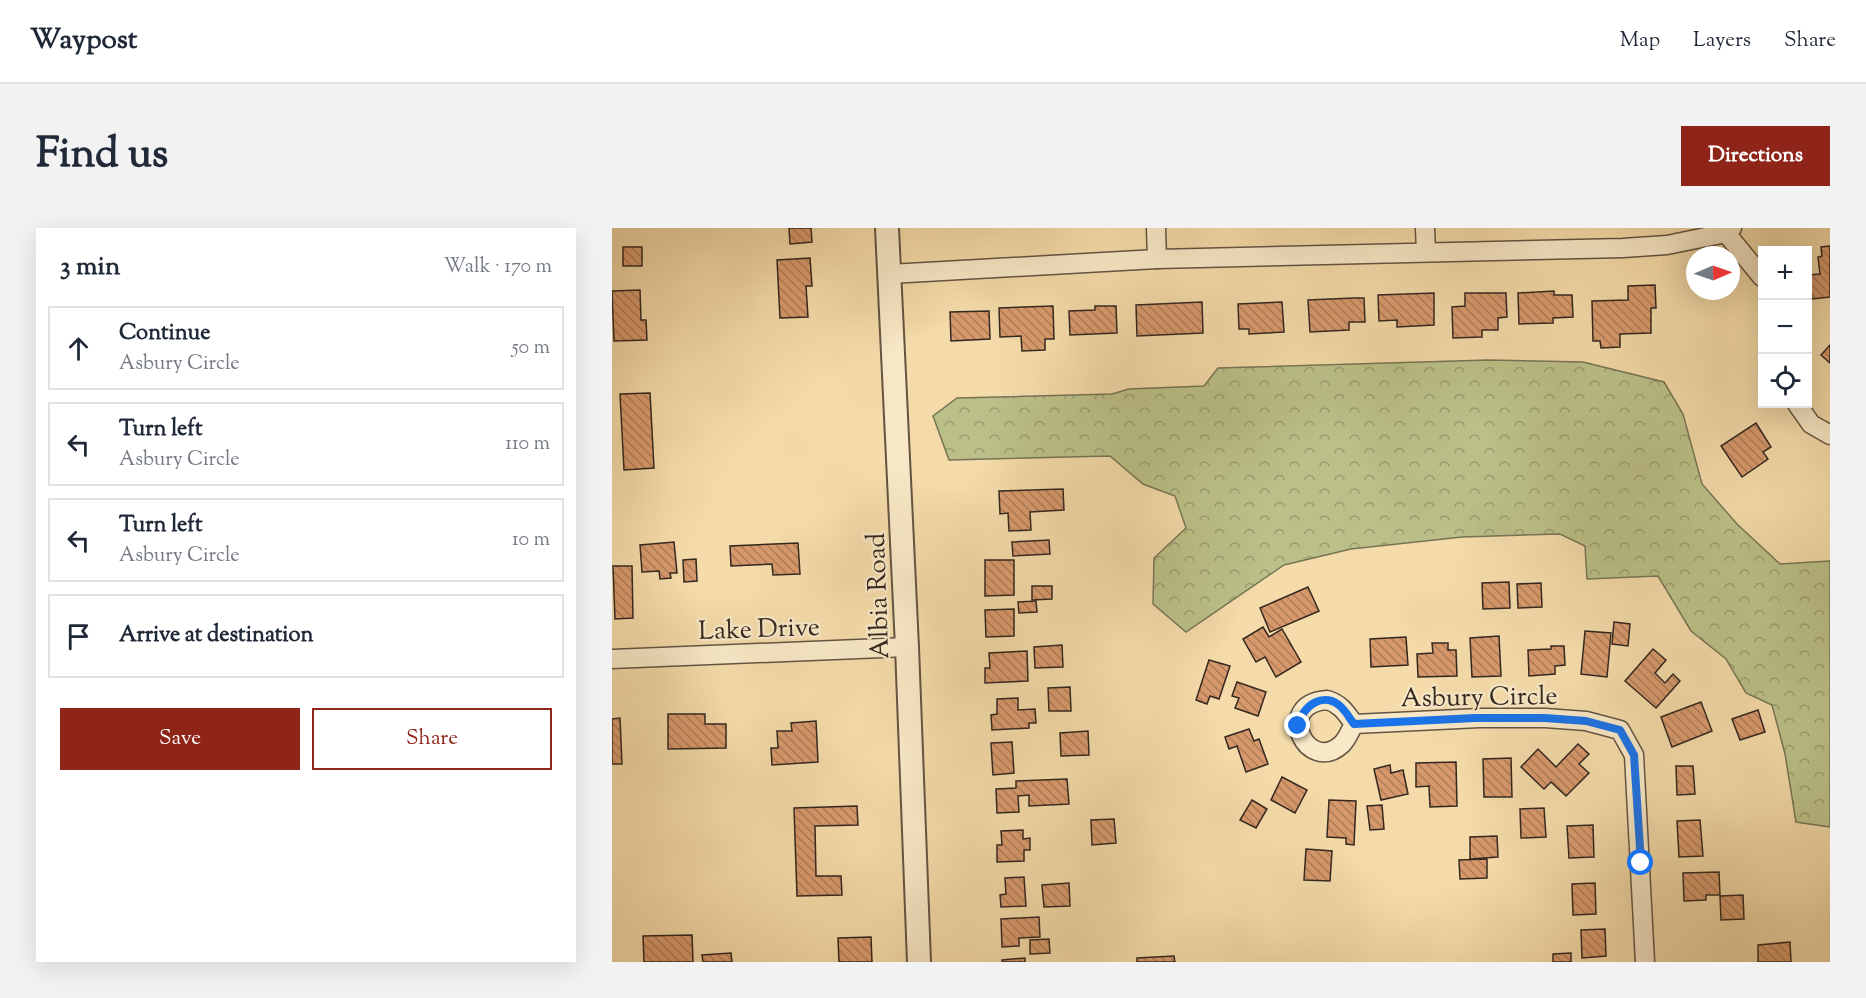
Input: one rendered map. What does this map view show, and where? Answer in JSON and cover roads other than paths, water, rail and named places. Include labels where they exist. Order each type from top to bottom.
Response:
[{"type":"street","name":"Albia Road","points":[[887,228],[908,647],[919,962]]},
{"type":"street","points":[[1156,228],[1157,259]]},
{"type":"street","points":[[1425,228],[1426,252]]},
{"type":"street","points":[[890,274],[1157,259],[1640,247],[1667,245],[1729,230],[1758,271]]},
{"type":"street","points":[[1800,408],[1811,424],[1830,435]]},
{"type":"street","name":"Lake Drive","points":[[612,659],[908,647]]},
{"type":"street","name":"Asbury Circle","points":[[1354,724],[1475,718],[1545,718],[1586,721],[1620,730],[1634,755],[1645,962]]}]
